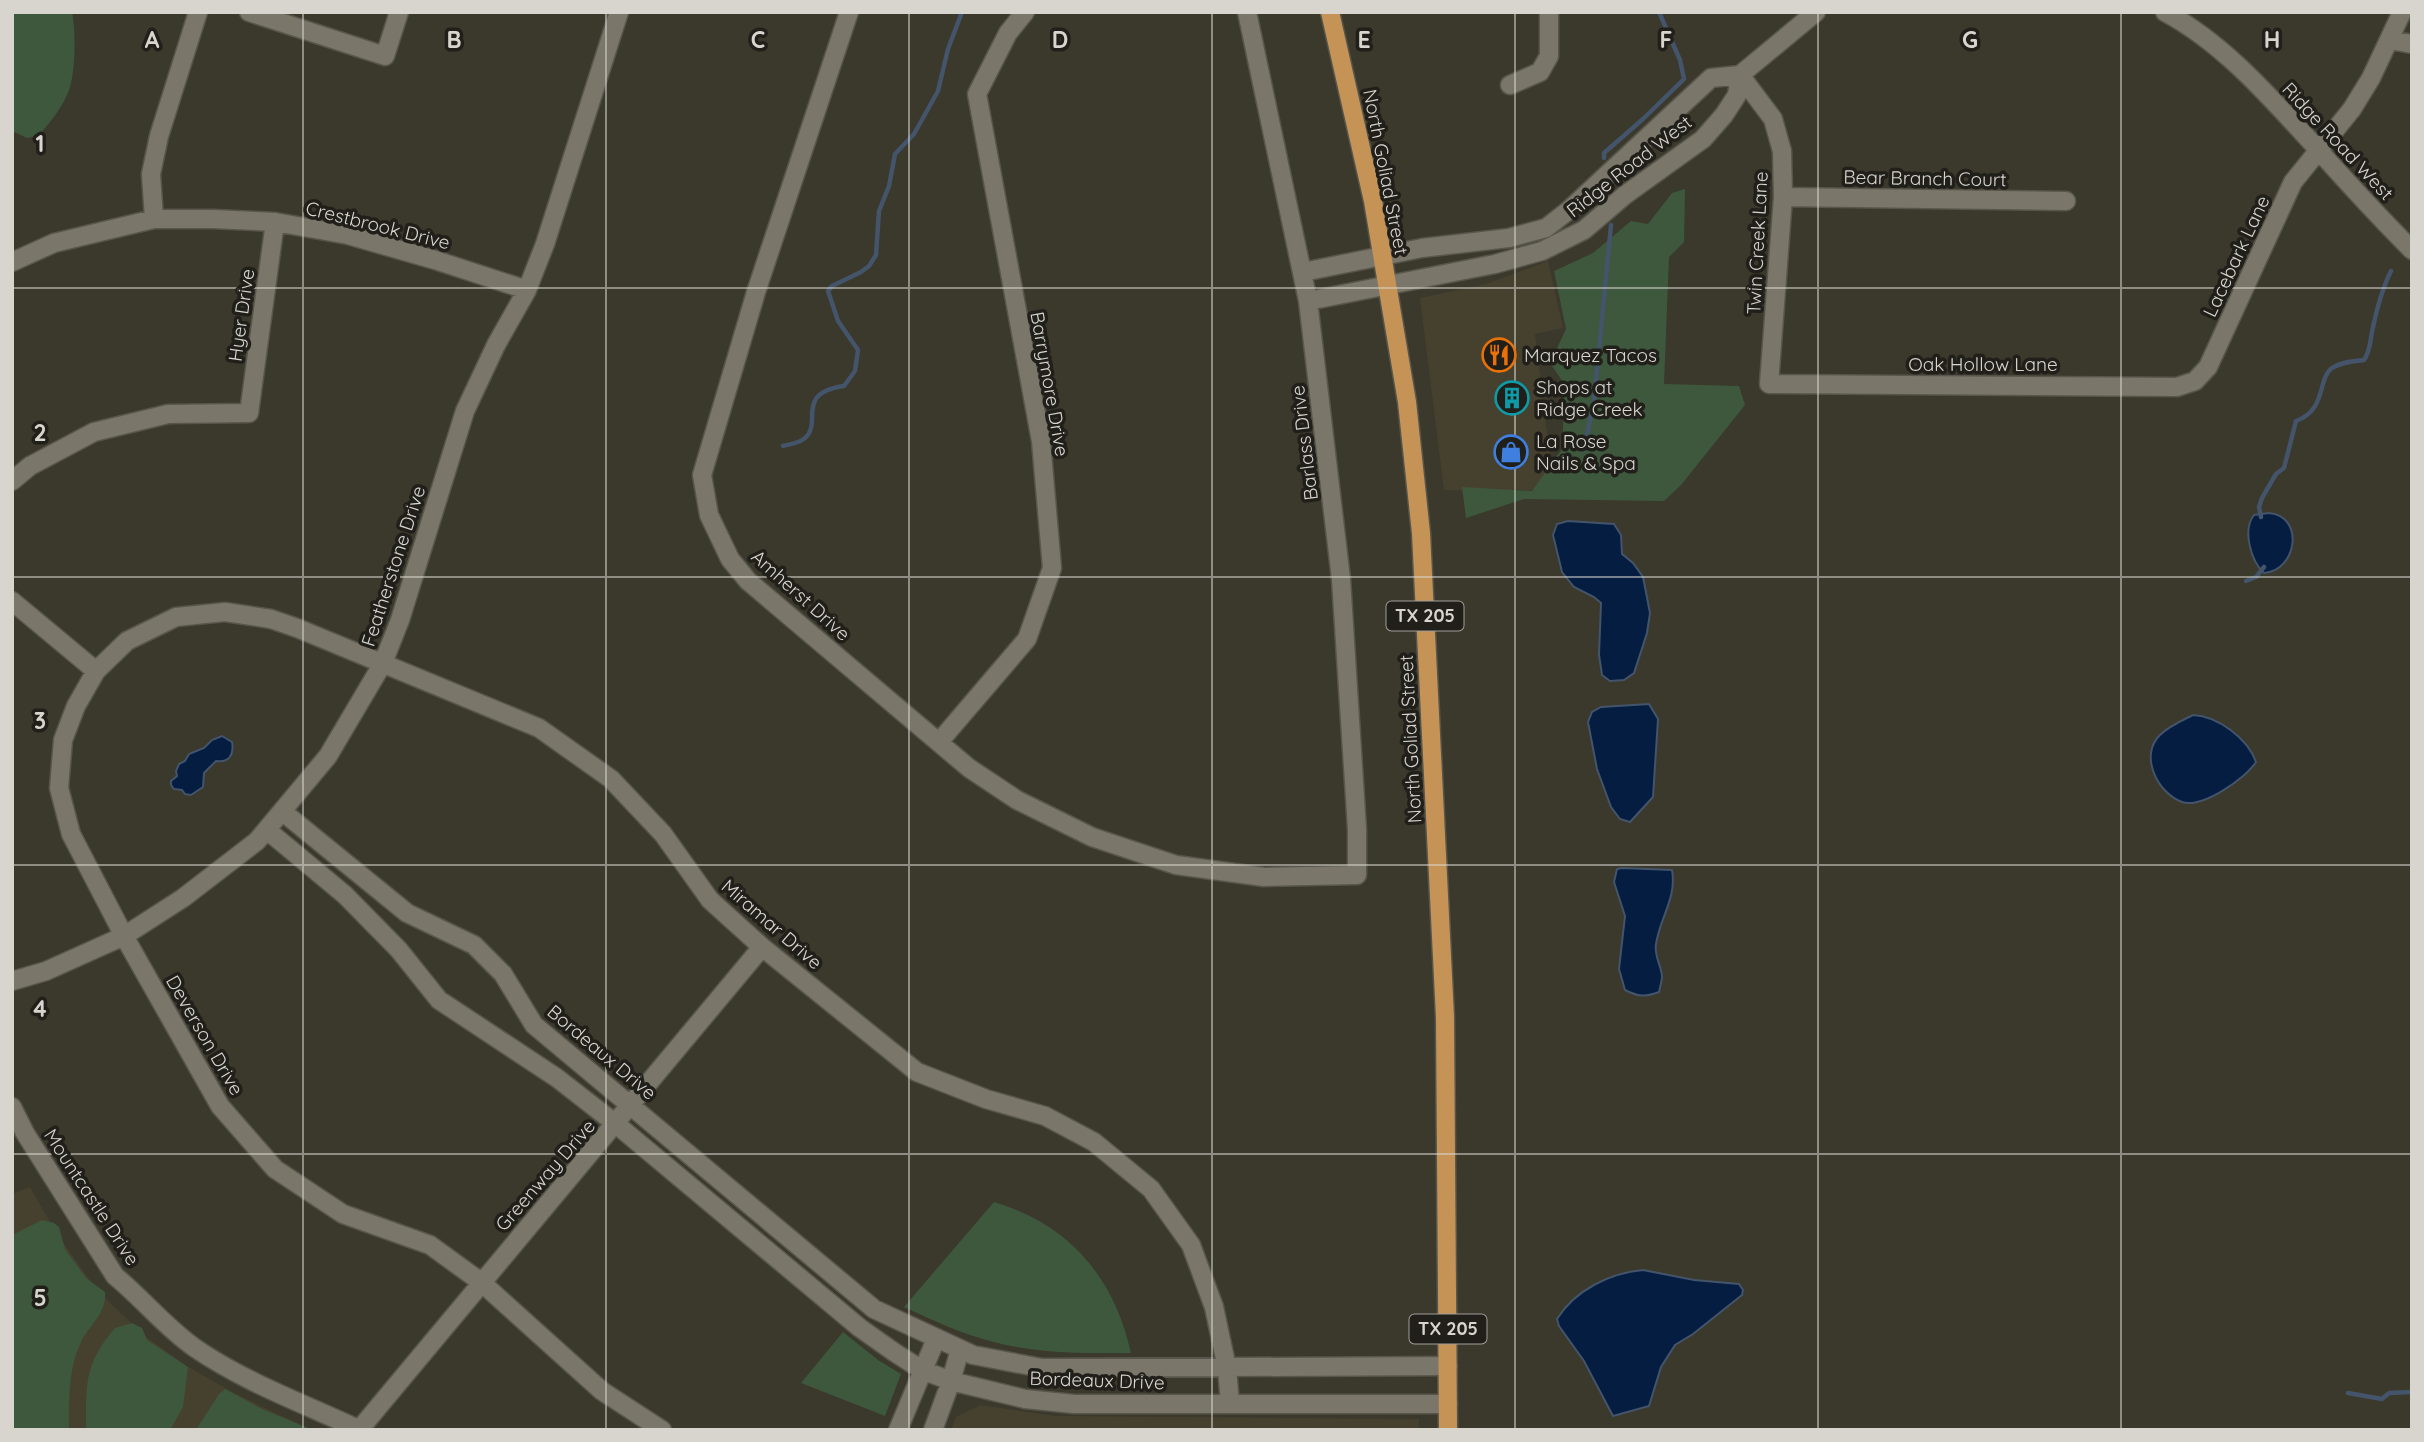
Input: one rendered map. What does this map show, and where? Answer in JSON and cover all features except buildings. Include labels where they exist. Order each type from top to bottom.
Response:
[{"type":"main road","name":"North Goliad Street","points":[[1330,12],[1370,189],[1382,256],[1407,402],[1421,533],[1445,1017],[1448,1430]]},
{"type":"street","points":[[154,219],[151,174],[159,136],[198,12]]},
{"type":"street","points":[[249,12],[385,56],[399,12]]},
{"type":"street","name":"Featherstone Drive","points":[[12,981],[46,971],[124,936],[183,898],[257,841],[328,756],[383,663],[400,620],[466,411],[496,345],[527,290],[545,244],[619,12]]},
{"type":"street","name":"Amherst Drive","points":[[849,12],[756,292],[702,475],[709,515],[730,559],[748,581],[969,768],[1017,800],[1092,837],[1176,865],[1264,877],[1357,875]]},
{"type":"street","name":"Barrymore Drive","points":[[939,742],[1027,639],[1052,568],[1041,441],[977,94],[1008,33],[1025,12]]},
{"type":"street","name":"Barlass Drive","points":[[1247,12],[1308,301],[1341,579],[1357,829],[1357,875]]},
{"type":"street","points":[[1510,85],[1540,72],[1549,56],[1549,12]]},
{"type":"street","name":"Ridge Road West","points":[[1303,272],[1422,248],[1509,238],[1546,228],[1569,210],[1711,78],[1740,75],[1816,12]]},
{"type":"street","name":"Lacebark Lane","points":[[2195,380],[2208,367],[2293,182],[2351,109],[2390,40],[2402,12]]},
{"type":"street","name":"Ridge Road West","points":[[2172,14],[2231,60],[2277,105],[2412,250]]},
{"type":"street","points":[[2390,40],[2412,44]]},
{"type":"street","name":"Ridge Road West","points":[[1308,301],[1516,259],[1542,251],[1584,230],[1661,167],[1703,139],[1737,95],[1740,75]]},
{"type":"street","name":"Twin Creek Lane","points":[[1740,75],[1773,119],[1782,151],[1783,197],[1769,384]]},
{"type":"street","name":"Bear Branch Court","points":[[1783,197],[2066,201]]},
{"type":"street","name":"Crestbrook Drive","points":[[12,262],[54,243],[154,219],[275,222],[348,235],[527,290]]},
{"type":"street","name":"Hyer Drive","points":[[12,481],[30,466],[94,432],[168,414],[249,413],[275,222]]},
{"type":"street","points":[[1509,238],[1516,259]]},
{"type":"street","name":"Oak Hollow Lane","points":[[1769,384],[2177,387],[2195,380]]},
{"type":"street","points":[[12,601],[96,671]]},
{"type":"street","name":"Miramar Drive","points":[[96,671],[127,641],[176,617],[225,612],[271,619],[539,728],[611,779],[663,834],[710,900],[762,947],[917,1072],[986,1099],[1045,1116],[1094,1142],[1150,1189],[1191,1245],[1214,1307],[1227,1368],[1230,1404]]},
{"type":"street","name":"Deverson Drive","points":[[96,671],[76,706],[63,740],[59,788],[71,834],[124,936],[220,1106],[275,1169],[343,1214],[430,1245],[481,1282],[602,1391],[662,1430]]},
{"type":"street","name":"Bordeaux Drive","points":[[283,812],[407,913],[474,945],[503,974],[534,1025],[580,1065],[632,1105],[874,1309],[936,1339],[998,1361],[1042,1368],[1448,1366]]},
{"type":"street","name":"Bordeaux Drive","points":[[267,830],[345,895],[399,950],[439,1000],[557,1078],[860,1328],[922,1370],[951,1381],[1026,1399],[1074,1404],[1448,1404]]},
{"type":"street","name":"Greenway Drive","points":[[360,1430],[762,947]]},
{"type":"street","name":"Mountcastle Drive","points":[[12,1107],[25,1133],[115,1276],[132,1290],[161,1322],[196,1349],[260,1385],[360,1430]]},
{"type":"street","points":[[753,1237],[768,1220]]},
{"type":"street","points":[[898,1430],[936,1339]]},
{"type":"street","points":[[933,1430],[960,1349]]},
{"type":"shaded area","points":[[1548,261],[1563,328],[1535,334],[1554,490],[1444,490],[1420,298],[1486,284]]},
{"type":"shaded area","points":[[30,1187],[57,1234],[89,1279],[145,1336],[185,1365],[236,1394],[311,1430],[12,1430],[12,1194]]},
{"type":"shaded area","points":[[980,1405],[1056,1416],[1419,1419],[1419,1430],[951,1430],[956,1417]]},
{"type":"green space","points":[[12,12],[72,12],[73,20],[74,66],[67,95],[38,136],[27,138],[12,131]]},
{"type":"green space","points":[[1685,189],[1684,242],[1669,257],[1664,384],[1739,386],[1745,405],[1681,485],[1664,501],[1524,499],[1466,518],[1462,487],[1532,491],[1562,449],[1565,385],[1550,363],[1566,329],[1554,271],[1593,253],[1631,221],[1648,224],[1672,193]]},
{"type":"green space","points":[[994,1202],[1045,1224],[1066,1239],[1084,1257],[1113,1300],[1131,1353],[1060,1352],[1007,1345],[957,1330],[904,1307]]},
{"type":"green space","points":[[42,1220],[59,1227],[65,1249],[86,1278],[105,1292],[105,1299],[100,1313],[77,1352],[70,1385],[69,1430],[12,1430],[12,1235]]},
{"type":"green space","points":[[132,1323],[142,1328],[147,1340],[188,1367],[183,1407],[170,1430],[86,1430],[87,1387],[92,1364],[115,1328]]},
{"type":"green space","points":[[843,1332],[878,1360],[901,1374],[885,1416],[801,1383]]},
{"type":"green space","points":[[225,1389],[262,1409],[313,1430],[196,1430]]},
{"type":"water","points":[[2269,513],[2280,516],[2288,523],[2292,543],[2290,554],[2284,563],[2275,570],[2264,573],[2255,561],[2248,537],[2250,521],[2254,515]]},
{"type":"water","points":[[1568,521],[1614,524],[1621,535],[1622,554],[1643,577],[1650,613],[1647,633],[1634,673],[1624,680],[1610,681],[1602,675],[1599,655],[1601,603],[1574,587],[1562,572],[1553,535],[1557,524]]},
{"type":"water","points":[[1649,704],[1658,719],[1653,797],[1630,822],[1620,819],[1611,807],[1597,769],[1588,722],[1592,712],[1601,707]]},
{"type":"water","points":[[2193,715],[2203,716],[2231,730],[2246,745],[2256,762],[2223,791],[2191,803],[2182,802],[2165,791],[2154,773],[2151,753],[2160,735]]},
{"type":"water","points":[[222,736],[232,742],[232,754],[225,761],[216,761],[204,773],[203,787],[191,795],[174,789],[171,781],[177,776],[179,764],[185,761],[189,754]]},
{"type":"water","points":[[1617,869],[1672,870],[1672,890],[1656,944],[1661,982],[1659,992],[1650,995],[1638,995],[1625,990],[1619,969],[1625,916],[1614,882]]},
{"type":"water","points":[[1643,1270],[1694,1280],[1739,1284],[1743,1290],[1742,1295],[1675,1345],[1661,1367],[1649,1406],[1613,1416],[1584,1361],[1559,1326],[1557,1319],[1573,1300],[1594,1285],[1618,1275]]},
{"type":"waterway","points":[[783,446],[805,438],[810,432],[812,409],[819,395],[844,386],[855,371],[858,350],[838,321],[828,291],[832,286],[861,272],[876,255],[879,211],[889,186],[895,154],[914,134],[938,91],[948,49],[962,12]]},
{"type":"waterway","points":[[1604,158],[1604,153],[1684,79],[1680,60],[1659,12]]},
{"type":"waterway","points":[[1584,450],[1594,401],[1611,225]]},
{"type":"waterway","points":[[2261,517],[2259,507],[2262,498],[2276,474],[2284,468],[2296,421],[2313,410],[2327,373],[2339,364],[2364,360],[2366,357],[2380,301],[2391,271]]},
{"type":"waterway","points":[[2246,581],[2256,577],[2264,567]]},
{"type":"waterway","points":[[2348,1393],[2382,1399],[2389,1393],[2412,1392]]},
{"type":"place","name":"Marquez Tacos","points":[[1499,355]]},
{"type":"place","name":"Shops at Ridge Creek","points":[[1512,398]]},
{"type":"place","name":"La Rose Nails & Spa","points":[[1511,452]]}]
